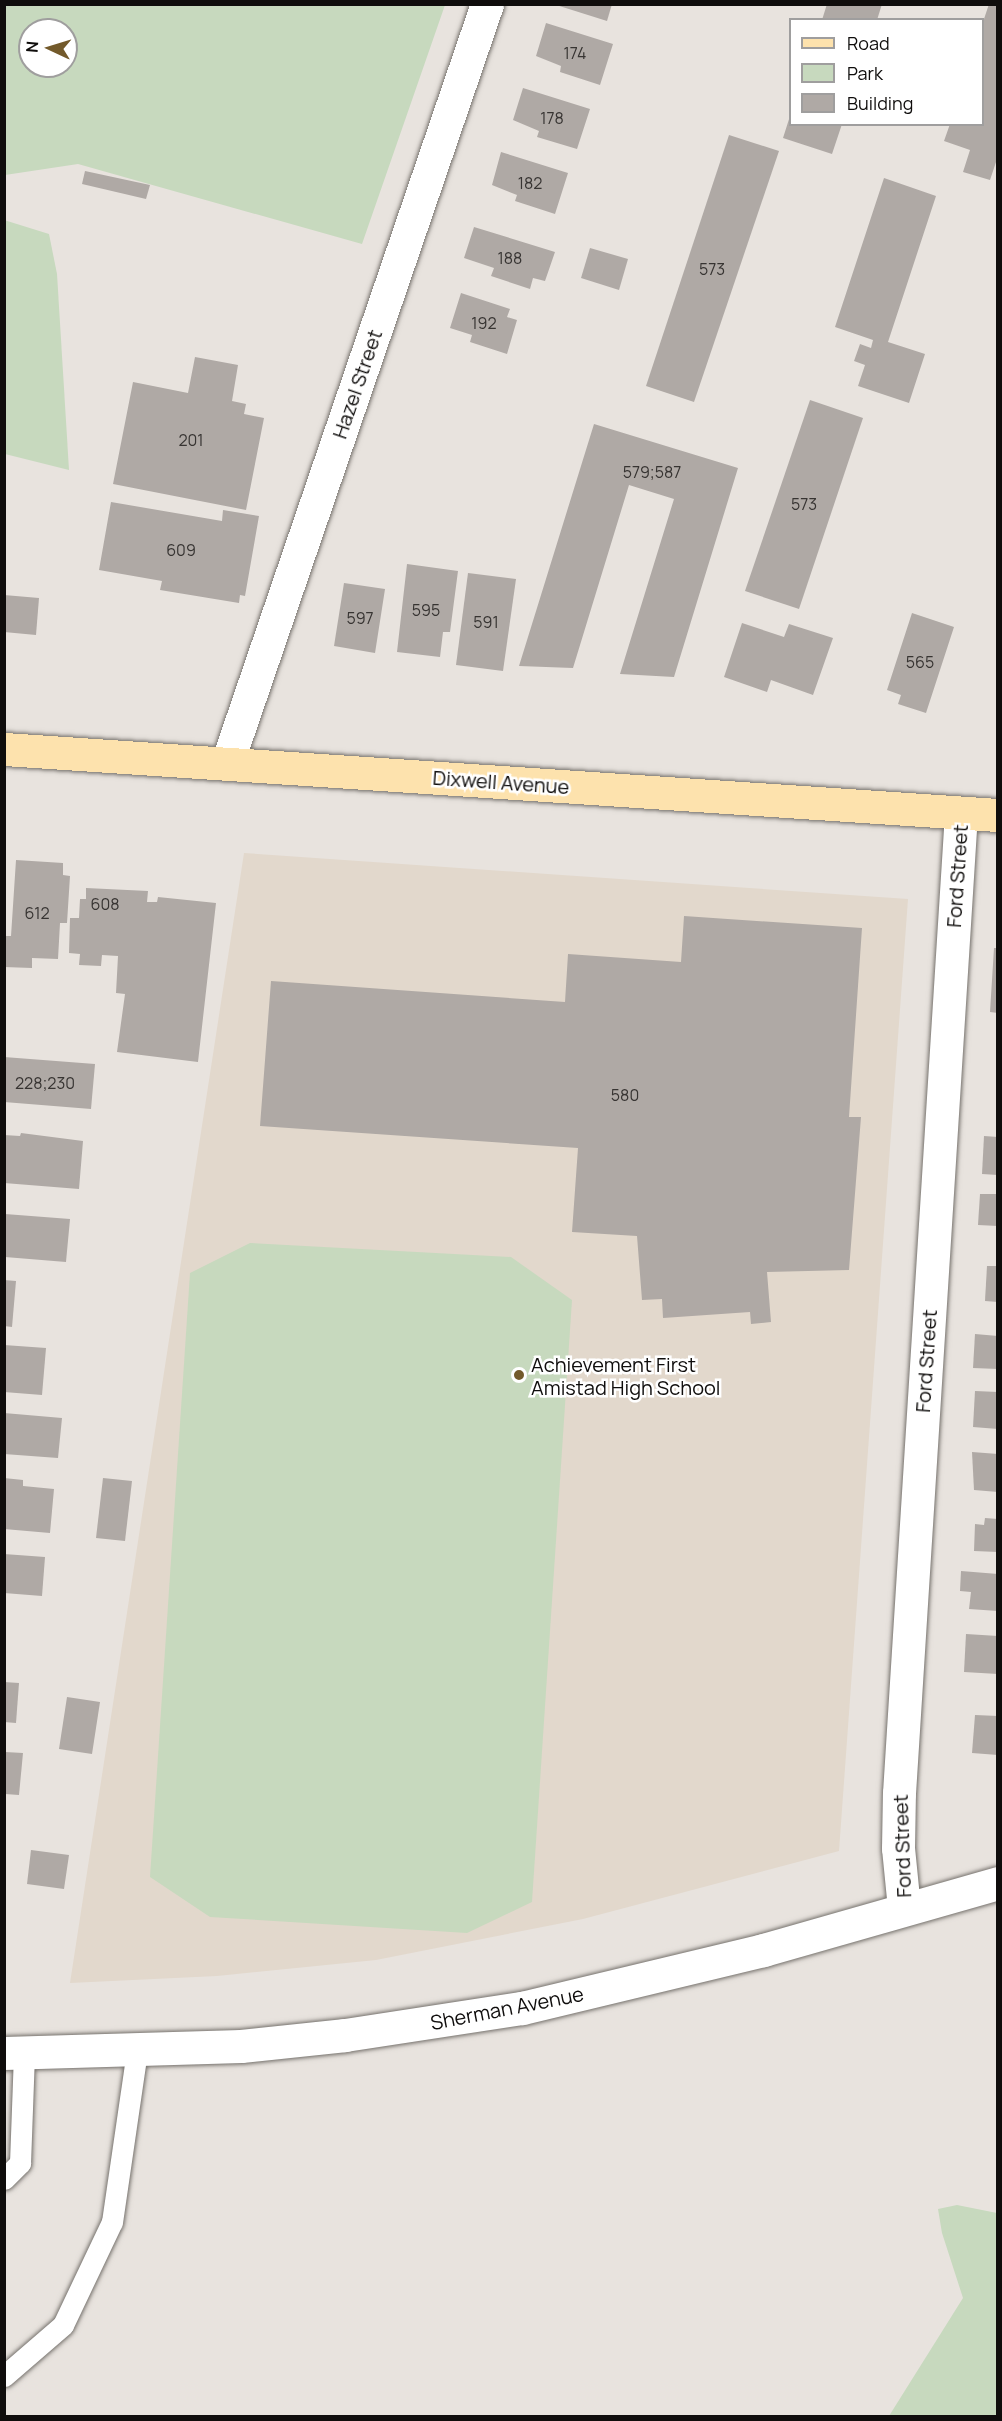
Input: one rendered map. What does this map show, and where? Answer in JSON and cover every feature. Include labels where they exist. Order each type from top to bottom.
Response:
[{"type":"main road","name":"Dixwell Avenue","points":[[4,749],[998,815]]},
{"type":"street","name":"Hazel Street","points":[[227,763],[487,4]]},
{"type":"street","name":"Ford Street","points":[[904,1908],[898,1848],[899,1793],[961,814]]},
{"type":"street","name":"Sherman Avenue","points":[[14,2053],[137,2050],[345,2035],[522,2008],[763,1950],[998,1883]]},
{"type":"lane","points":[[4,2376],[63,2325],[112,2222],[137,2050]]},
{"type":"lane","points":[[4,2180],[20,2163],[14,2053]]},
{"type":"shaded area","name":"Achievement First Amistad High School","points":[[244,853],[908,899],[839,1851],[583,1919],[376,1960],[217,1976],[70,1983]]},
{"type":"green space","points":[[5,4],[445,4],[362,244],[78,164],[5,175]]},
{"type":"green space","points":[[4,220],[49,234],[57,274],[69,470],[5,454]]},
{"type":"green space","points":[[250,1243],[511,1257],[572,1300],[532,1902],[467,1933],[210,1917],[150,1877],[190,1273]]},
{"type":"green space","points":[[957,2205],[997,2213],[997,2416],[889,2416],[963,2298],[942,2233],[938,2209]]},
{"type":"building","points":[[553,4],[612,4],[607,21]]},
{"type":"building","points":[[827,4],[882,4],[878,18],[823,18]]},
{"type":"building","points":[[989,4],[998,4],[998,156],[990,180],[963,172],[970,150],[944,141],[949,126],[984,126],[984,19]]},
{"type":"building","points":[[546,23],[613,44],[600,85],[560,72],[561,66],[536,56]]},
{"type":"building","points":[[523,88],[590,109],[577,149],[537,137],[539,131],[513,120]]},
{"type":"building","points":[[789,119],[789,126],[841,126],[832,154],[783,138]]},
{"type":"building","points":[[729,135],[779,151],[694,402],[646,386]]},
{"type":"building","points":[[501,152],[568,173],[555,214],[515,201],[517,195],[492,185]]},
{"type":"building","points":[[85,171],[150,185],[146,199],[82,184]]},
{"type":"building","points":[[884,178],[936,196],[888,342],[925,354],[909,403],[858,386],[865,365],[854,361],[860,344],[871,348],[873,340],[835,327]]},
{"type":"building","points":[[474,227],[555,252],[545,281],[533,278],[530,289],[491,276],[494,268],[464,258]]},
{"type":"building","points":[[590,248],[628,259],[619,290],[581,278]]},
{"type":"building","points":[[461,293],[510,309],[507,317],[517,320],[507,354],[470,342],[472,335],[450,328]]},
{"type":"building","points":[[195,357],[238,365],[232,401],[246,404],[244,414],[264,418],[246,510],[113,484],[133,382],[188,393]]},
{"type":"building","points":[[810,400],[863,418],[799,609],[745,591]]},
{"type":"building","points":[[594,424],[738,468],[674,677],[620,674],[674,499],[629,485],[573,668],[519,666]]},
{"type":"building","points":[[111,502],[222,521],[223,510],[259,516],[245,596],[240,595],[239,603],[160,590],[162,581],[99,570]]},
{"type":"building","points":[[407,564],[458,571],[450,632],[443,632],[440,657],[397,652]]},
{"type":"building","points":[[468,573],[516,579],[503,671],[456,665]]},
{"type":"building","points":[[344,583],[385,589],[375,653],[334,646]]},
{"type":"building","points":[[4,595],[39,598],[36,635],[4,632]]},
{"type":"building","points":[[912,613],[954,627],[926,713],[898,704],[901,695],[887,690]]},
{"type":"building","points":[[742,623],[784,637],[789,624],[833,638],[813,695],[771,680],[767,692],[724,677]]},
{"type":"building","points":[[16,860],[63,863],[63,875],[70,876],[67,923],[60,923],[58,959],[32,958],[32,968],[4,967],[4,936],[11,936]]},
{"type":"building","points":[[86,888],[148,891],[147,902],[157,902],[158,897],[216,903],[198,1062],[117,1052],[125,994],[116,993],[118,956],[102,955],[101,966],[79,965],[80,954],[69,953],[70,918],[79,918],[80,899],[86,899]]},
{"type":"building","points":[[684,916],[862,928],[849,1117],[861,1117],[849,1270],[767,1272],[771,1322],[751,1324],[750,1312],[663,1318],[662,1299],[642,1300],[637,1236],[572,1232],[578,1148],[260,1126],[271,981],[565,1002],[568,954],[681,962]]},
{"type":"building","points":[[994,948],[998,948],[998,1013],[990,1012]]},
{"type":"building","points":[[4,1057],[95,1064],[91,1109],[4,1102]]},
{"type":"building","points":[[21,1133],[83,1141],[79,1189],[4,1183],[4,1135],[20,1136]]},
{"type":"building","points":[[984,1136],[998,1137],[998,1175],[982,1174]]},
{"type":"building","points":[[980,1194],[998,1194],[998,1226],[978,1225]]},
{"type":"building","points":[[5,1214],[70,1219],[66,1262],[5,1257]]},
{"type":"building","points":[[987,1266],[998,1266],[998,1302],[985,1301]]},
{"type":"building","points":[[4,1280],[16,1281],[12,1327],[4,1326]]},
{"type":"building","points":[[975,1334],[998,1336],[998,1369],[973,1368]]},
{"type":"building","points":[[4,1345],[46,1348],[42,1395],[4,1392]]},
{"type":"building","points":[[975,1391],[998,1392],[998,1429],[973,1427]]},
{"type":"building","points":[[4,1413],[62,1418],[58,1458],[4,1454]]},
{"type":"building","points":[[972,1452],[998,1454],[998,1492],[974,1490]]},
{"type":"building","points":[[4,1478],[23,1480],[23,1486],[54,1489],[50,1533],[4,1529]]},
{"type":"building","points":[[103,1478],[132,1481],[125,1541],[96,1538]]},
{"type":"building","points":[[985,1518],[998,1519],[998,1552],[974,1551],[975,1524],[984,1525]]},
{"type":"building","points":[[4,1554],[45,1557],[42,1596],[4,1593]]},
{"type":"building","points":[[961,1571],[998,1574],[998,1611],[969,1609],[971,1592],[960,1591]]},
{"type":"building","points":[[966,1634],[998,1636],[998,1674],[964,1672]]},
{"type":"building","points":[[4,1682],[19,1683],[16,1723],[4,1722]]},
{"type":"building","points":[[67,1697],[100,1702],[92,1754],[59,1749]]},
{"type":"building","points":[[975,1715],[998,1716],[998,1755],[972,1753]]},
{"type":"building","points":[[5,1752],[23,1753],[19,1795],[5,1794]]},
{"type":"building","points":[[31,1850],[69,1855],[64,1889],[27,1884]]},
{"type":"place","name":"Achievement First Amistad High School","points":[[519,1375]]}]
